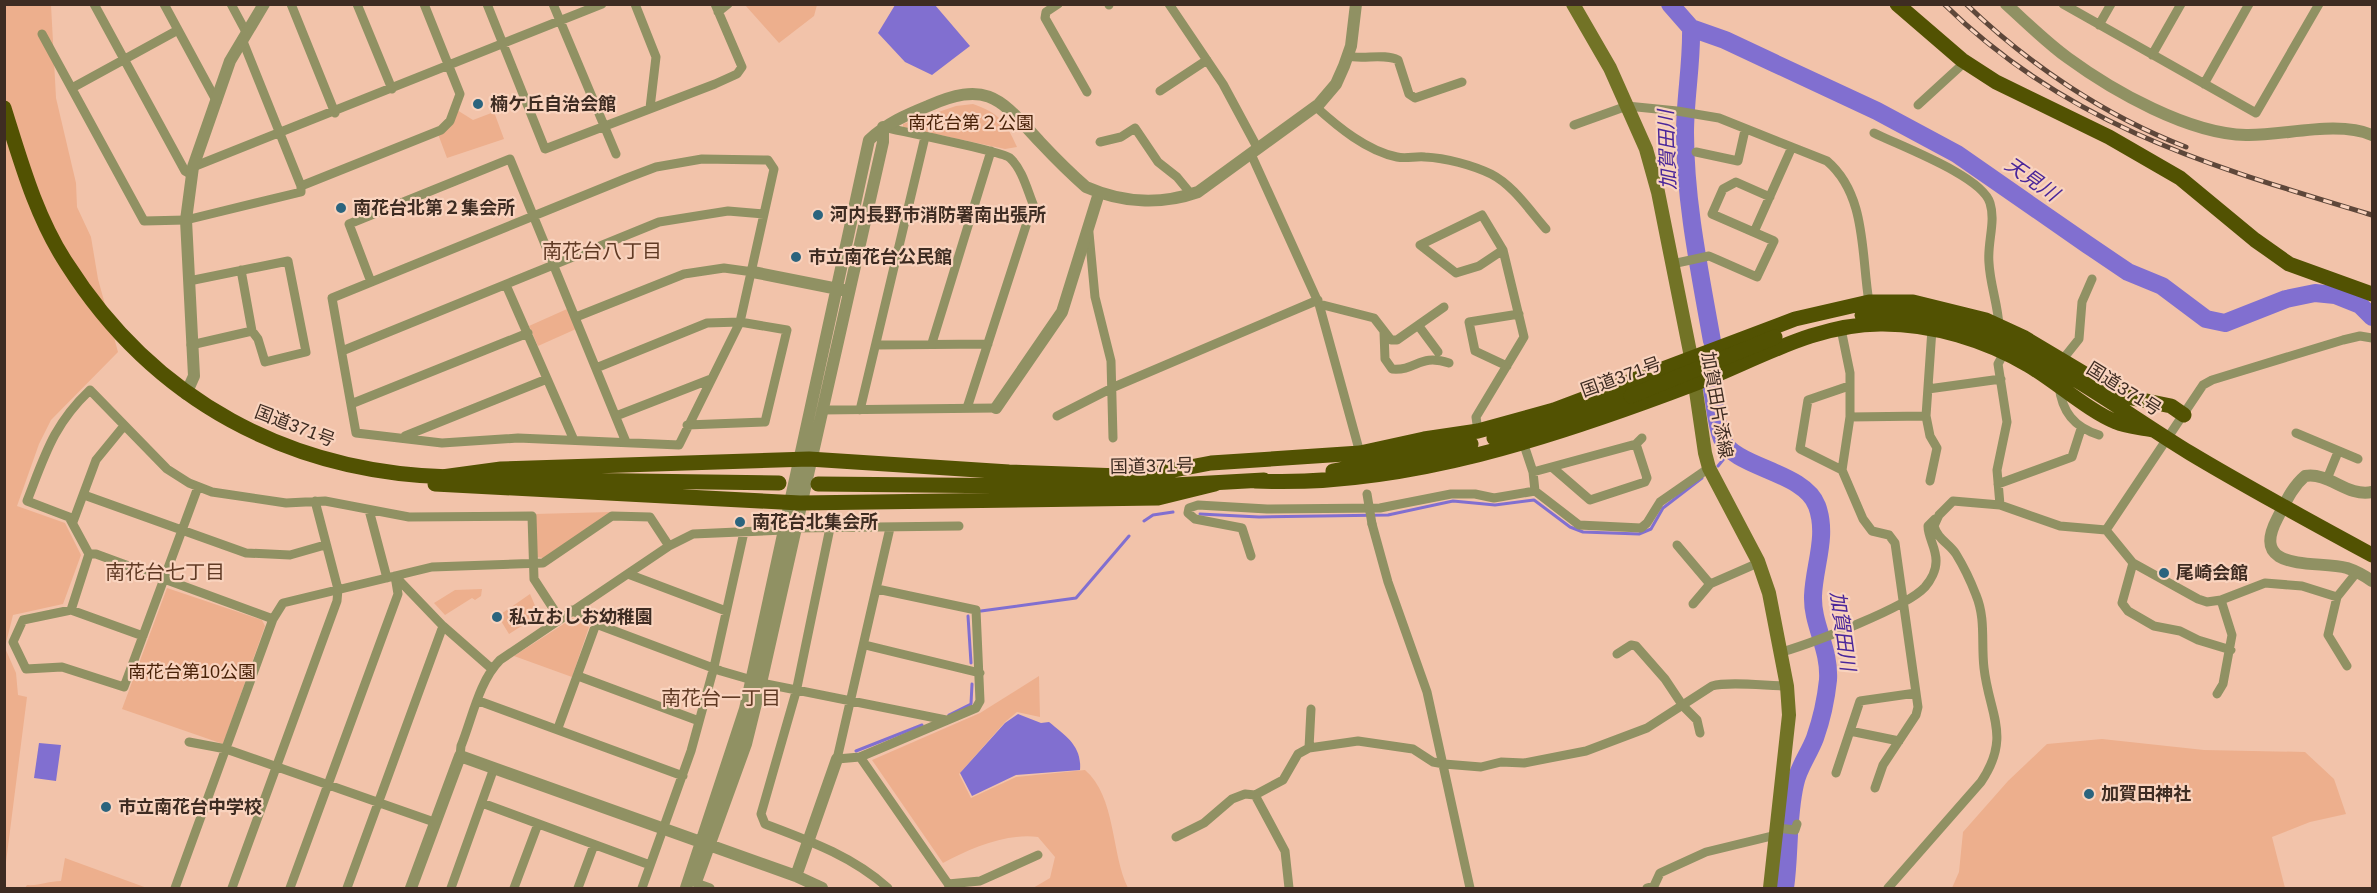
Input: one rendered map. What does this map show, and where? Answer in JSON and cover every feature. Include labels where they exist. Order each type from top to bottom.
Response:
[{"type":"highway","points":[[1897,4],[1965,62],[1996,82],[2157,164],[2201,194],[2255,240],[2289,264],[2373,294]]},
{"type":"highway","name":"国道371号","points":[[4,108],[32,194],[66,263],[101,311],[143,357],[186,394],[233,423],[304,454],[380,472],[442,477],[779,483]]},
{"type":"highway","points":[[1366,452],[1424,439],[1478,431],[1554,410],[1795,319],[1869,302],[1913,302],[1950,310],[2000,326],[2063,359],[2110,389],[2132,398],[2171,406],[2184,415]]},
{"type":"highway","name":"国道371号","points":[[818,484],[1153,486],[1255,481],[1348,469],[1456,447],[1551,423],[1631,396],[1775,337],[1849,316],[1887,313],[1936,317],[1996,337],[2055,369],[2283,508],[2373,555]]},
{"type":"highway","points":[[380,472],[421,483],[459,487],[796,502],[1158,498],[1364,478],[1523,441],[1695,384],[1764,353],[1841,329],[1882,324],[1932,329],[1965,337],[2004,353],[2115,422],[2153,430]]},
{"type":"highway","points":[[442,477],[501,469],[804,459],[1009,472],[1121,476],[1153,474],[1211,463],[1456,447]]},
{"type":"highway","points":[[1153,486],[1190,475],[1276,466],[1332,456]]},
{"type":"highway","points":[[1255,481],[1305,483]]},
{"type":"highway","points":[[1175,496],[1215,484]]},
{"type":"main road","name":"加賀田片添線","points":[[1574,4],[1627,106],[1646,149],[1676,263],[1709,468],[1758,563],[1770,593],[1782,652],[1789,715],[1770,888]]},
{"type":"street","points":[[94,4],[185,171],[193,171],[602,4]]},
{"type":"street","points":[[164,4],[217,102]]},
{"type":"street","points":[[42,34],[144,221],[186,220],[301,192],[301,186],[279,134],[231,4]]},
{"type":"street","points":[[186,394],[194,376],[186,220],[193,171],[230,61],[264,4]]},
{"type":"street","points":[[291,4],[335,112]]},
{"type":"street","points":[[357,4],[392,89]]},
{"type":"street","points":[[301,186],[441,130],[450,122],[460,94],[424,4]]},
{"type":"street","points":[[487,4],[545,149],[737,74],[741,67],[716,8],[728,4]]},
{"type":"street","points":[[553,4],[616,154]]},
{"type":"street","points":[[635,4],[656,57],[651,108]]},
{"type":"street","points":[[1058,4],[1046,12],[1046,18],[1088,92]]},
{"type":"street","points":[[1169,4],[1240,113],[1319,302],[1366,452]]},
{"type":"street","points":[[804,459],[821,410],[869,140],[883,127],[955,95],[976,94],[1008,106],[1086,187],[1100,193],[1161,202],[1191,194],[1255,152],[1316,107],[1336,84],[1347,56],[1356,4]]},
{"type":"street","points":[[2006,4],[2068,58],[2147,106],[2183,122],[2245,135],[2341,130],[2373,135]]},
{"type":"street","points":[[2063,4],[2256,113],[2319,4]]},
{"type":"street","points":[[2099,25],[2111,4]]},
{"type":"street","points":[[2152,55],[2181,4]]},
{"type":"street","points":[[2204,84],[2249,4]]},
{"type":"street","points":[[72,88],[178,30]]},
{"type":"street","points":[[1347,56],[1392,57],[1398,60],[1409,94],[1415,98],[1462,82]]},
{"type":"street","points":[[1161,91],[1207,60]]},
{"type":"street","points":[[1918,105],[1965,62]]},
{"type":"street","points":[[1574,125],[1627,106],[1694,113],[1719,118],[1827,161],[1841,173],[1864,238],[1869,302]]},
{"type":"street","points":[[1316,107],[1334,123],[1383,153],[1400,158],[1424,156],[1447,159],[1491,174],[1504,182],[1546,229]]},
{"type":"street","points":[[883,127],[1004,153],[1012,159],[1024,180],[1033,204],[967,408]]},
{"type":"street","points":[[1100,142],[1121,137],[1135,128],[1158,162],[1177,177],[1191,194]]},
{"type":"street","points":[[1696,152],[1738,161],[1745,130]]},
{"type":"street","points":[[1874,133],[1964,177],[1986,193],[1992,218],[1989,263],[2000,326]]},
{"type":"street","points":[[860,410],[925,137]]},
{"type":"street","points":[[1754,232],[1792,147]]},
{"type":"street","points":[[932,343],[991,151]]},
{"type":"street","points":[[371,282],[349,224],[510,159],[626,442]]},
{"type":"street","points":[[702,159],[768,160],[774,170],[764,214],[753,272],[740,322],[679,445],[573,438],[518,438],[442,443],[356,433],[332,298],[533,216],[625,174],[656,167],[702,159]]},
{"type":"street","points":[[1676,263],[1706,256],[1757,277],[1774,241],[1712,214],[1723,189],[1736,182],[1770,197]]},
{"type":"street","points":[[821,410],[996,408],[1062,312],[1100,193]]},
{"type":"street","points":[[342,351],[659,222],[728,211],[764,214]]},
{"type":"street","points":[[1478,431],[1476,417],[1524,337],[1503,250],[1482,215],[1420,245],[1456,273],[1479,266],[1503,250]]},
{"type":"street","points":[[1089,230],[1095,297],[1111,361],[1114,387],[1113,438]]},
{"type":"street","points":[[189,281],[241,270],[288,261],[306,352],[265,362],[258,339],[252,331],[241,270]]},
{"type":"street","points":[[576,317],[684,274],[724,268],[843,290]]},
{"type":"street","points":[[2063,359],[2079,339],[2082,302],[2092,279]]},
{"type":"street","points":[[506,285],[573,438]]},
{"type":"street","points":[[710,888],[692,886],[733,751],[757,682],[788,525],[796,502],[843,290]]},
{"type":"street","points":[[1057,416],[1114,387],[1319,302],[1374,318],[1391,340],[1397,340],[1444,307]]},
{"type":"street","points":[[1507,366],[1474,351],[1469,322],[1519,314]]},
{"type":"street","points":[[596,368],[707,323],[740,322],[787,330],[765,422],[687,425]]},
{"type":"street","points":[[1418,325],[1438,352]]},
{"type":"street","points":[[1841,329],[1850,373],[1850,417],[1842,470],[1863,519],[1872,531],[1889,535],[1895,543],[1918,707],[1916,715],[1883,765],[1875,788]]},
{"type":"street","points":[[1930,481],[1937,448],[1930,436],[1926,416],[1932,329]]},
{"type":"street","points":[[191,345],[252,331]]},
{"type":"street","points":[[1384,332],[1385,359],[1392,369],[1407,369],[1428,359],[1449,363]]},
{"type":"street","points":[[351,404],[528,333]]},
{"type":"street","points":[[2106,530],[2196,394],[2212,380],[2343,340],[2360,336],[2373,338]]},
{"type":"street","points":[[876,345],[988,344]]},
{"type":"street","points":[[2000,505],[1998,484],[2000,446],[2007,422],[1998,364],[2004,353]]},
{"type":"street","points":[[402,437],[547,379]]},
{"type":"street","points":[[616,416],[711,379]]},
{"type":"street","points":[[1928,389],[2001,379]]},
{"type":"street","points":[[1842,470],[1800,449],[1808,400],[1849,386]]},
{"type":"street","points":[[2059,386],[2061,399],[2068,416],[2081,429],[2099,435]]},
{"type":"street","points":[[71,610],[89,554],[69,516],[27,501],[53,434],[74,406],[90,390],[123,427],[167,469],[198,487],[212,492],[286,503],[315,501],[410,517],[532,516],[534,579],[560,619]]},
{"type":"street","points":[[1850,417],[1926,416]]},
{"type":"street","points":[[73,522],[100,453],[123,427]]},
{"type":"street","points":[[1998,484],[2072,457],[2081,429]]},
{"type":"street","points":[[2296,433],[2358,459]]},
{"type":"street","points":[[1523,441],[1533,472],[1535,491],[1579,525],[1641,528],[1647,523],[1660,502],[1709,468]]},
{"type":"street","points":[[1533,472],[1639,441],[1647,478],[1646,482],[1590,500],[1553,468]]},
{"type":"street","points":[[2327,479],[2338,452]]},
{"type":"street","points":[[2373,492],[2357,493],[2316,474],[2305,476],[2292,489],[2271,530],[2269,543],[2276,555],[2283,559],[2357,572],[2373,581]]},
{"type":"street","points":[[1364,478],[1372,524],[1388,582],[1427,692],[1470,888]]},
{"type":"street","points":[[143,636],[71,610],[22,620],[13,642],[26,669],[62,667],[124,687],[182,532],[198,487]]},
{"type":"street","points":[[1251,556],[1242,528],[1195,519],[1188,513],[1189,508],[1198,505],[1267,509],[1380,508],[1451,494],[1475,494],[1494,498],[1535,491]]},
{"type":"street","points":[[84,495],[182,532],[254,554],[290,555],[325,545]]},
{"type":"street","points":[[232,888],[337,601],[338,590],[315,501]]},
{"type":"street","points":[[1782,652],[1834,633],[1903,602],[1924,588],[1932,575],[1936,562],[1928,526],[1953,501],[2000,505],[2060,526],[2106,530],[2133,563],[2206,602],[2221,600],[2265,583],[2302,586],[2337,597]]},
{"type":"street","points":[[290,888],[398,594],[369,510]]},
{"type":"street","points":[[175,888],[273,619],[283,603],[432,567],[543,563],[612,516],[650,517],[669,546]]},
{"type":"street","points":[[1888,888],[1974,791],[1989,770],[1996,747],[1997,720],[1984,671],[1980,607],[1955,552],[1937,534],[1934,526],[1937,518]]},
{"type":"street","points":[[411,888],[460,756],[461,746],[492,669],[572,610],[669,546],[693,534],[744,532],[788,525],[830,528],[959,526]]},
{"type":"street","points":[[830,528],[796,692],[761,814],[765,824],[810,841],[859,865],[888,888]]},
{"type":"street","points":[[795,876],[810,841],[837,759],[890,528]]},
{"type":"street","points":[[642,888],[683,776],[699,721],[714,667],[744,532]]},
{"type":"street","points":[[1677,545],[1710,584]]},
{"type":"street","points":[[89,554],[96,554],[164,578],[273,619]]},
{"type":"street","points":[[1693,604],[1710,584],[1758,563]]},
{"type":"street","points":[[2133,563],[2122,603],[2128,611],[2154,626],[2180,631],[2198,640],[2231,650]]},
{"type":"street","points":[[2347,666],[2328,635],[2337,597],[2357,572]]},
{"type":"street","points":[[628,574],[726,611]]},
{"type":"street","points":[[391,577],[492,669]]},
{"type":"street","points":[[837,759],[860,757],[976,708],[980,701],[976,610],[877,589]]},
{"type":"street","points":[[2217,694],[2223,684],[2232,635],[2221,600]]},
{"type":"street","points":[[572,610],[596,624],[714,667],[721,672],[796,692],[946,720]]},
{"type":"street","points":[[558,728],[596,624]]},
{"type":"street","points":[[347,888],[443,626]]},
{"type":"street","points":[[865,645],[980,673]]},
{"type":"street","points":[[1617,654],[1631,645],[1636,646],[1665,679],[1683,706],[1697,720],[1700,733]]},
{"type":"street","points":[[578,676],[699,721]]},
{"type":"street","points":[[1176,837],[1204,823],[1232,799],[1245,794],[1255,795],[1283,780],[1298,754],[1308,748],[1358,741],[1413,749],[1433,762],[1444,764],[1481,767],[1501,762],[1524,764],[1586,751],[1647,728],[1712,686],[1724,683],[1740,686],[1787,686]]},
{"type":"street","points":[[1836,773],[1860,701],[1916,693]]},
{"type":"street","points":[[479,701],[558,728],[683,776]]},
{"type":"street","points":[[1308,748],[1311,710]]},
{"type":"street","points":[[1850,731],[1899,741]]},
{"type":"street","points":[[189,742],[226,749],[434,822]]},
{"type":"street","points":[[460,756],[795,876],[822,888]]},
{"type":"street","points":[[860,757],[949,886],[980,881],[1038,855]]},
{"type":"street","points":[[451,888],[494,768]]},
{"type":"street","points":[[1255,795],[1285,851],[1288,888]]},
{"type":"street","points":[[482,803],[651,865]]},
{"type":"street","points":[[514,888],[538,824]]},
{"type":"street","points":[[1647,888],[1654,886],[1660,873],[1706,852],[1778,830],[1796,827]]},
{"type":"street","points":[[578,888],[594,845]]},
{"type":"green space","points":[[817,4],[814,16],[779,43],[745,5]]},
{"type":"green space","points":[[5,5],[51,5],[56,98],[76,183],[77,207],[91,237],[98,279],[118,352],[51,420],[39,444],[17,506],[65,523],[81,555],[63,604],[13,615],[5,647]]},
{"type":"green space","name":"南花台第２公園","points":[[973,104],[1001,119],[1017,147],[1005,149],[903,127],[903,124],[956,106]]},
{"type":"green space","points":[[457,110],[473,120],[494,112],[504,139],[447,158],[438,134]]},
{"type":"green space","points":[[567,309],[576,329],[538,346],[529,326]]},
{"type":"green space","points":[[612,512],[543,558],[537,557],[534,514]]},
{"type":"green space","name":"南花台第10公園","points":[[167,588],[262,620],[265,626],[223,744],[122,709]]},
{"type":"green space","points":[[482,589],[481,596],[475,600],[472,598],[445,615],[434,603],[455,590]]},
{"type":"green space","points":[[530,594],[539,615],[509,634],[498,616]]},
{"type":"green space","points":[[573,618],[589,627],[572,677],[514,656]]},
{"type":"green space","points":[[5,648],[16,673],[18,695],[27,697],[5,870]]},
{"type":"green space","points":[[1039,676],[1040,717],[1017,712],[1005,722],[959,774],[971,798],[1016,777],[1085,770],[1095,781],[1108,810],[1118,859],[1128,888],[1033,888],[1050,878],[1055,857],[1038,837],[1014,837],[989,843],[943,863],[872,760],[980,713]]},
{"type":"green space","points":[[2102,739],[2204,750],[2305,752],[2334,779],[2346,814],[2310,822],[2272,837],[2285,888],[1952,888],[1959,872],[1963,832],[2008,781],[2047,744]]},
{"type":"green space","points":[[65,858],[147,888],[25,888],[27,885],[61,881]]},
{"type":"shaded area","points":[[895,5],[935,5],[970,46],[932,75],[905,62],[878,33]]},
{"type":"shaded area","points":[[1018,714],[1041,723],[1049,722],[1061,732],[1076,748],[1080,770],[1016,775],[972,796],[960,773],[1005,723]]},
{"type":"shaded area","points":[[39,743],[61,745],[56,781],[34,778]]},
{"type":"waterway","name":"天見川","points":[[1670,4],[1691,28],[1725,40],[1877,111],[1957,154],[2128,272],[2162,286],[2206,319],[2225,323],[2286,299],[2315,293],[2335,295],[2360,305],[2372,317]]},
{"type":"waterway","name":"加賀田川","points":[[1691,28],[1685,120],[1686,159],[1694,237],[1712,341]]},
{"type":"waterway","name":"加賀田川","points":[[1712,389],[1720,433],[1729,449],[1740,457],[1798,485],[1810,494],[1820,517],[1821,540],[1813,607],[1826,657],[1828,680],[1825,702],[1813,744],[1795,784],[1785,888]]},
{"type":"waterway","points":[[1718,466],[1731,450]]},
{"type":"waterway","points":[[1200,514],[1259,517],[1388,515],[1453,501],[1495,505],[1534,500],[1570,527],[1583,532],[1639,534],[1651,529],[1663,508],[1702,478]]},
{"type":"waterway","points":[[1144,521],[1153,515],[1173,512]]},
{"type":"waterway","points":[[981,611],[1076,598],[1129,536]]},
{"type":"waterway","points":[[968,616],[971,663]]},
{"type":"waterway","points":[[949,715],[971,704],[972,684]]},
{"type":"waterway","points":[[856,751],[922,725]]},
{"type":"railway","points":[[1944,4],[1992,46],[2041,82],[2092,112],[2144,137],[2199,159],[2372,215]]},
{"type":"railway","points":[[1966,4],[2015,47],[2069,86],[2126,120],[2186,147]]},
{"type":"place","name":"楠ケ丘自治会館","points":[[478,104]]},
{"type":"place","name":"南花台北第２集会所","points":[[341,208]]},
{"type":"place","name":"河内長野市消防署南出張所","points":[[818,215]]},
{"type":"place","name":"市立南花台公民館","points":[[796,257]]},
{"type":"place","name":"南花台北集会所","points":[[740,522]]},
{"type":"place","name":"尾崎会館","points":[[2164,573]]},
{"type":"place","name":"私立おしお幼稚園","points":[[497,617]]},
{"type":"place","name":"加賀田神社","points":[[2089,794]]},
{"type":"place","name":"市立南花台中学校","points":[[106,807]]},
{"type":"district","name":"南花台八丁目","points":[[602,251]]},
{"type":"district","name":"南花台七丁目","points":[[165,572]]},
{"type":"district","name":"南花台一丁目","points":[[721,698]]}]
